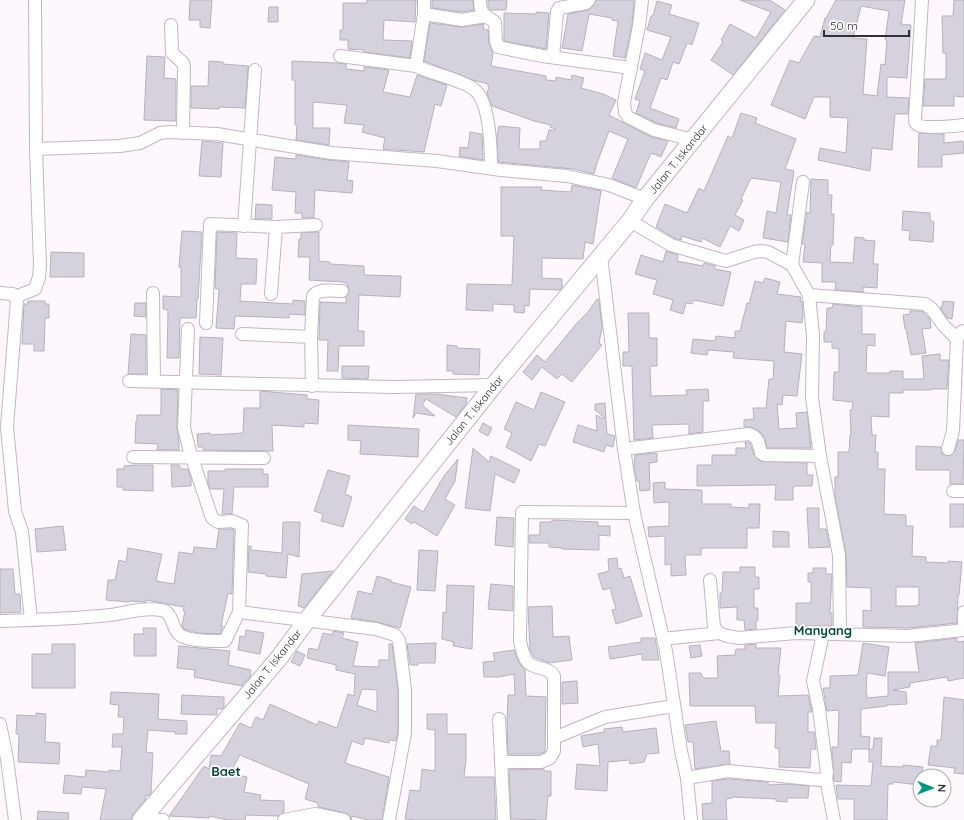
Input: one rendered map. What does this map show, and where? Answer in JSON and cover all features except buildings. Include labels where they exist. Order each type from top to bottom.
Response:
[{"type":"street","points":[[15,297],[35,289],[39,277],[40,266],[36,149],[35,0]]},
{"type":"street","points":[[416,66],[424,14],[424,0]]},
{"type":"street","points":[[480,0],[480,10],[495,22],[496,41],[498,47],[553,57],[631,68]]},
{"type":"street","points":[[553,57],[558,8],[586,3],[589,0]]},
{"type":"street","points":[[642,0],[639,26],[624,102],[625,112],[628,117],[654,130],[693,140]]},
{"type":"street","name":"Jalan T. Iskandar","points":[[142,819],[279,658],[307,620],[494,384],[630,221],[806,0]]},
{"type":"street","points":[[922,0],[916,85],[916,123],[921,127],[949,127],[964,125]]},
{"type":"street","points":[[424,14],[462,20],[486,16]]},
{"type":"street","points":[[171,25],[172,53],[183,63],[184,67],[183,133]]},
{"type":"street","points":[[340,56],[416,66],[463,83],[475,90],[481,98],[491,136],[492,168]]},
{"type":"street","points":[[244,226],[251,140],[254,70]]},
{"type":"street","points":[[36,149],[120,146],[140,143],[160,133],[169,132],[217,134],[331,153],[436,161],[567,176],[609,185],[646,200]]},
{"type":"street","points":[[792,265],[803,182]]},
{"type":"street","points":[[630,221],[672,245],[726,261],[754,252],[768,252],[792,265],[809,295],[813,335],[812,397],[820,456],[839,555],[840,634]]},
{"type":"street","points":[[206,323],[210,224],[276,227],[316,225]]},
{"type":"street","points":[[271,294],[276,227]]},
{"type":"street","points":[[601,256],[624,449],[634,513],[663,639],[681,751],[687,778],[691,820]]},
{"type":"street","points":[[312,386],[311,337],[313,296],[320,291],[342,291]]},
{"type":"street","points":[[0,293],[12,294],[16,300],[7,427],[14,504],[22,532],[31,620]]},
{"type":"street","points":[[153,293],[154,381]]},
{"type":"street","points":[[809,295],[925,304],[932,309],[943,325],[960,335],[959,431],[948,449]]},
{"type":"street","points":[[0,621],[110,615],[146,609],[162,610],[168,612],[178,633],[181,636],[190,639],[207,641],[225,641],[239,612],[242,525],[232,522],[218,522],[212,518],[192,458],[184,428],[188,329]]},
{"type":"street","points":[[242,334],[311,337]]},
{"type":"street","points":[[129,381],[394,387],[494,384]]},
{"type":"street","points":[[624,449],[749,434],[755,436],[764,455],[820,456]]},
{"type":"street","points":[[133,457],[264,458]]},
{"type":"street","points":[[501,762],[541,762],[550,758],[554,751],[554,676],[551,672],[536,668],[530,664],[524,655],[520,641],[521,514],[524,511],[634,513]]},
{"type":"street","points":[[710,580],[714,627],[719,633]]},
{"type":"street","points":[[239,612],[376,629],[395,634],[399,640],[405,690],[405,733],[389,820]]},
{"type":"street","points":[[964,612],[964,622]]},
{"type":"street","points":[[663,639],[719,633],[739,638],[796,633],[908,636],[964,630]]},
{"type":"street","points":[[823,634],[813,681],[819,709],[827,773],[826,778],[834,820]]},
{"type":"street","points":[[554,738],[605,717],[674,706]]},
{"type":"street","points":[[500,719],[504,820]]},
{"type":"street","points":[[0,724],[7,759],[15,820]]},
{"type":"street","points":[[687,778],[728,771],[820,780],[826,778]]},
{"type":"street","points":[[284,820],[315,814],[344,820]]},
{"type":"street","points":[[142,819],[162,820]]},
{"type":"district","name":"Manyang","points":[[823,630]]},
{"type":"district","name":"Baet","points":[[226,771]]}]
